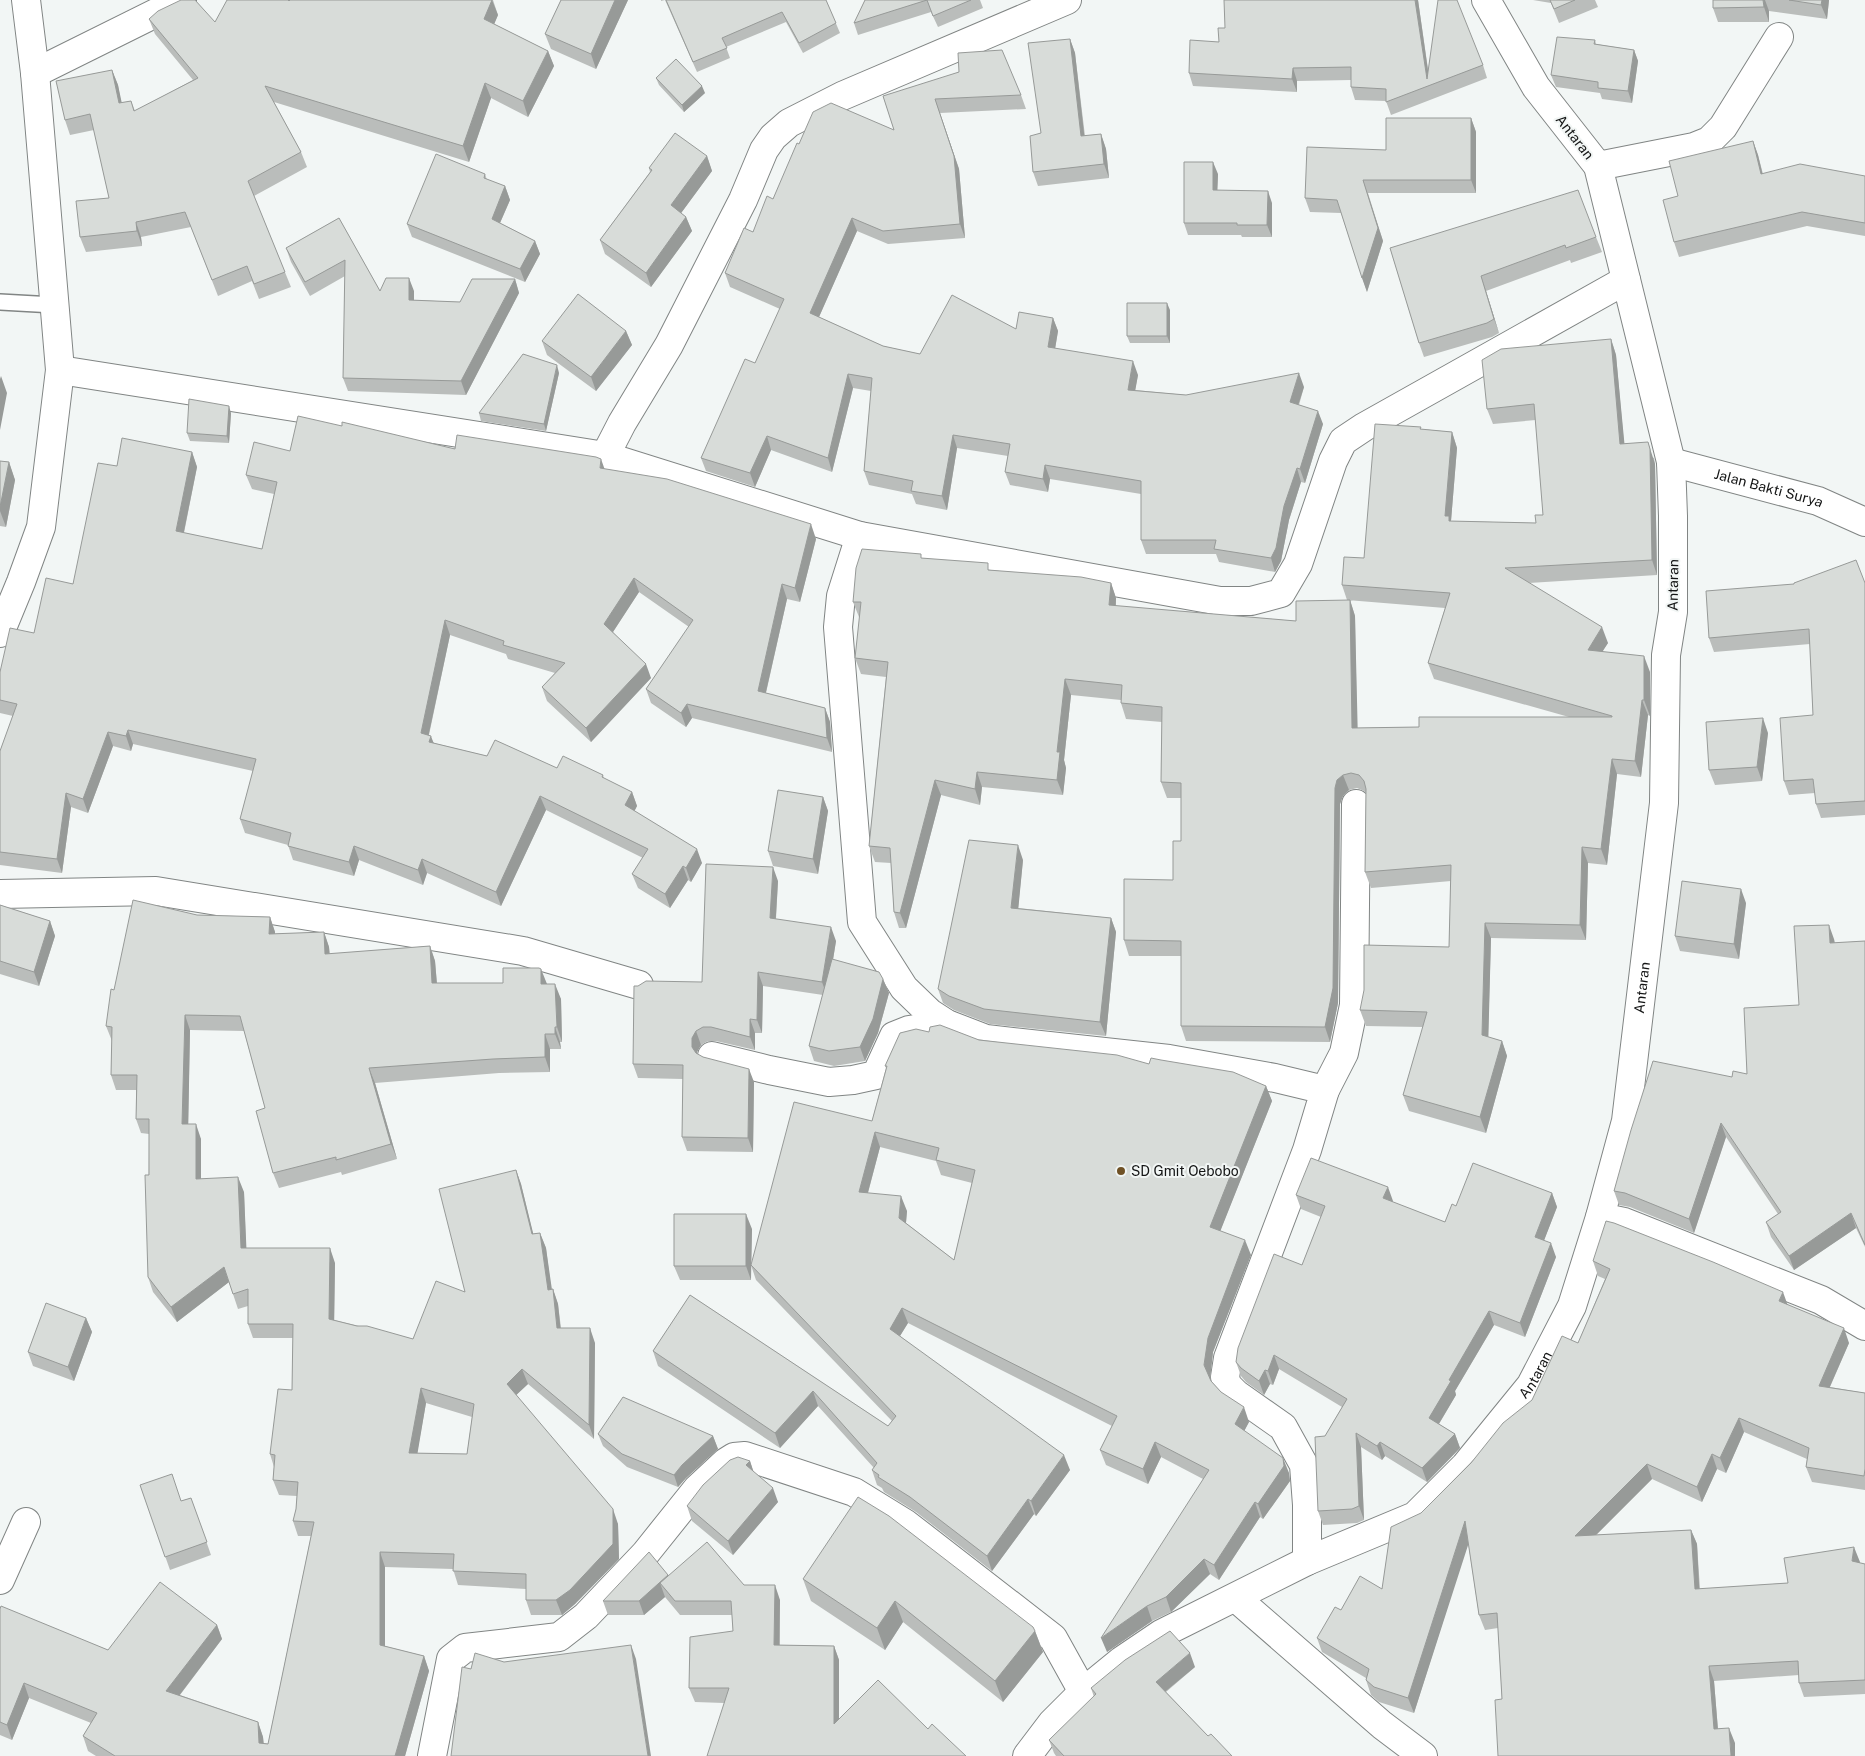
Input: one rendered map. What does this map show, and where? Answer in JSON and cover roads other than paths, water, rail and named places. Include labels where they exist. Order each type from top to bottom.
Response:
[{"type":"street","points":[[0,632],[41,527],[60,370],[35,73],[26,0]]},
{"type":"street","points":[[35,73],[182,0]]},
{"type":"street","points":[[605,456],[622,423],[669,345],[743,200],[764,150],[773,136],[789,123],[842,96],[1066,0]]},
{"type":"street","name":"Antaran","points":[[1027,1756],[1052,1723],[1083,1692],[1122,1661],[1161,1634],[1198,1614],[1236,1598],[1307,1560],[1415,1516],[1465,1466],[1531,1385],[1572,1306],[1600,1217],[1626,1121],[1664,803],[1666,655],[1673,612],[1671,462],[1598,166],[1536,87],[1486,0]]},
{"type":"street","points":[[1598,166],[1694,148],[1709,141],[1723,127],[1779,37]]},
{"type":"street","points":[[60,370],[605,456],[860,536],[1220,601],[1251,601],[1281,593],[1298,564],[1333,461],[1343,441],[1364,426],[1626,280]]},
{"type":"street","name":"Jalan Bakti Surya","points":[[1671,462],[1818,501],[1865,522]]},
{"type":"street","points":[[860,536],[841,596],[838,627],[845,694],[862,922],[904,988],[930,1013],[947,1024],[986,1039],[1169,1059],[1275,1078],[1325,1090]]},
{"type":"street","points":[[1307,1560],[1307,1505],[1304,1465],[1283,1427],[1236,1394],[1227,1385],[1225,1377],[1228,1358],[1307,1150],[1325,1090],[1344,1053],[1354,1005],[1356,804]]},
{"type":"street","points":[[0,894],[156,891],[523,951],[639,985]]},
{"type":"street","points":[[712,1056],[829,1082],[853,1080],[876,1075],[894,1036],[909,1030],[947,1024]]},
{"type":"street","points":[[1600,1217],[1624,1222],[1820,1300],[1865,1326]]},
{"type":"street","points":[[432,1756],[451,1659],[465,1648],[559,1637],[577,1625],[645,1554],[697,1489],[734,1457],[745,1456],[854,1492],[906,1524],[1053,1638],[1083,1692]]},
{"type":"street","points":[[0,1580],[26,1522]]},
{"type":"street","points":[[1236,1598],[1382,1725],[1423,1756]]},
{"type":"lane","points":[[0,302],[54,305]]},
{"type":"place","name":"SD Gmit Oebobo","points":[[1121,1171]]}]
